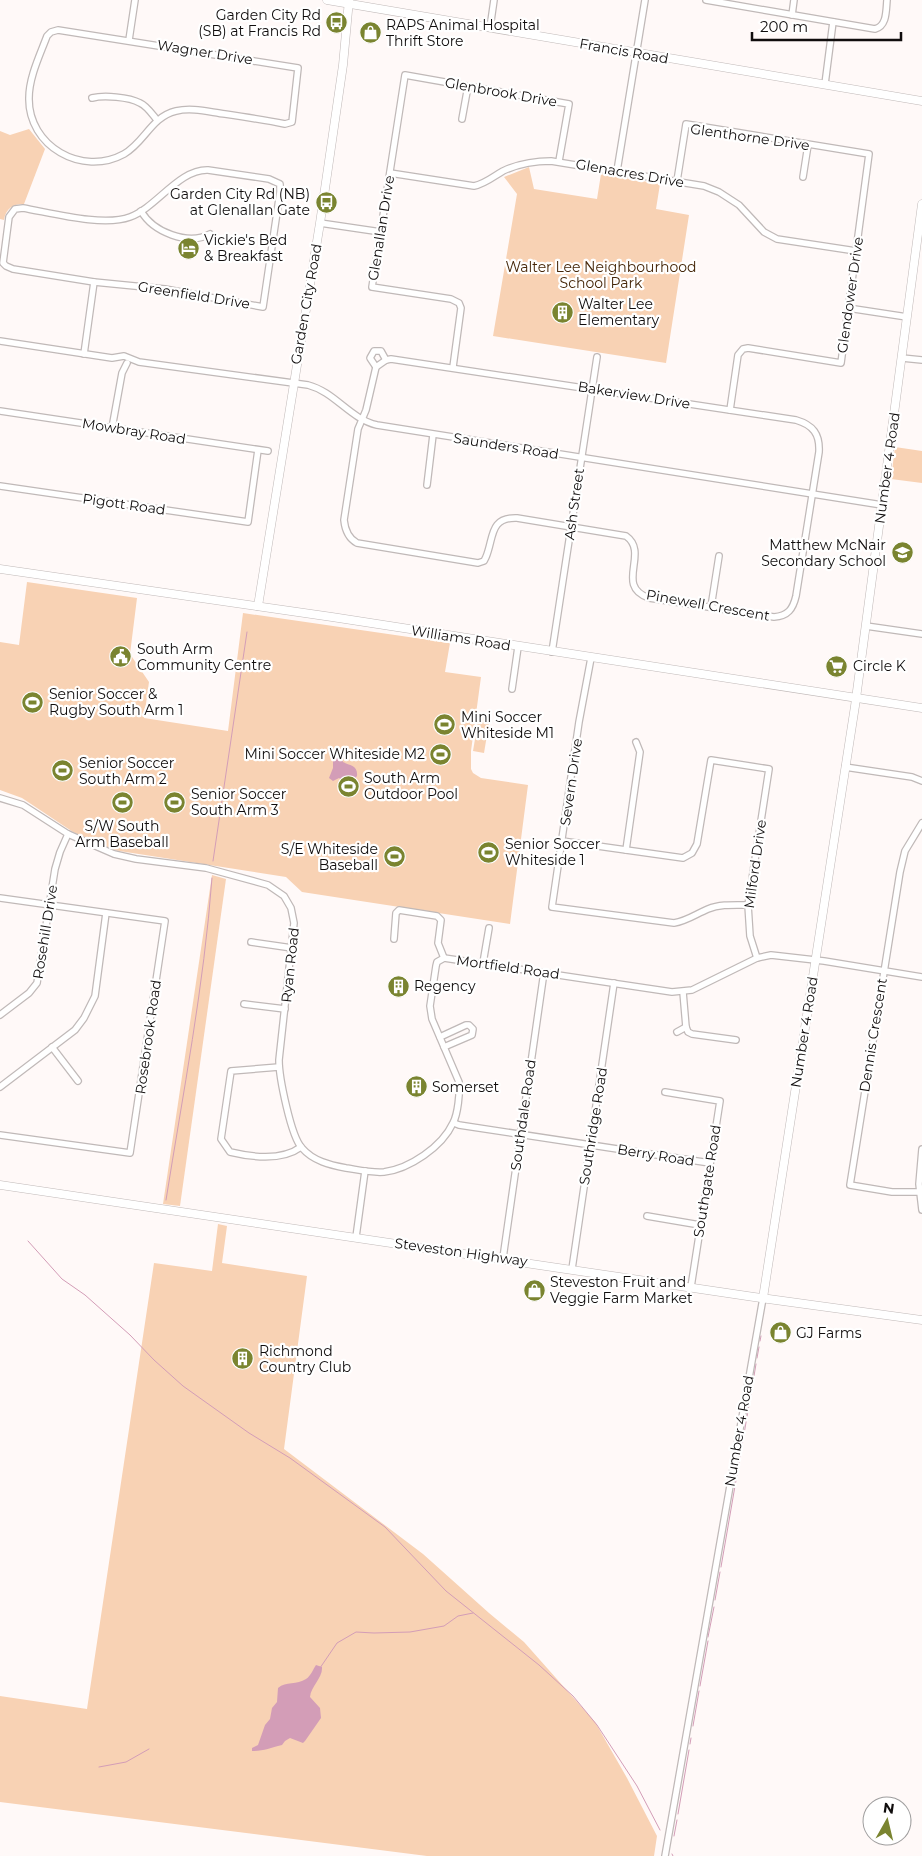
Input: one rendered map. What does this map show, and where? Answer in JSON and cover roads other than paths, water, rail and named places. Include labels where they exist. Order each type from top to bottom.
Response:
[{"type":"street","points":[[129,40],[135,0]]},
{"type":"street","name":"Francis Road","points":[[327,0],[348,2],[922,101]]},
{"type":"street","points":[[490,28],[494,0]]},
{"type":"street","points":[[617,171],[646,0]]},
{"type":"street","points":[[706,0],[878,29],[884,20],[887,0]]},
{"type":"street","points":[[792,15],[794,0]]},
{"type":"street","name":"Garden City Road","points":[[258,606],[320,223],[342,65],[348,2]]},
{"type":"street","points":[[825,84],[833,22]]},
{"type":"street","name":"Wagner Drive","points":[[61,30],[129,40],[298,68],[292,122],[285,124],[191,110],[175,111],[157,120],[131,149],[124,154],[107,160],[95,162],[81,161],[69,158],[55,151],[39,133],[32,119],[29,103],[33,77],[47,36],[51,32],[61,30]]},
{"type":"street","name":"Glenbrook Drive","points":[[405,75],[569,104],[559,161]]},
{"type":"street","name":"Glenallan Drive","points":[[405,75],[372,287],[451,299],[460,304],[453,367]]},
{"type":"street","points":[[462,119],[468,86]]},
{"type":"street","points":[[92,98],[106,96],[138,101],[157,120]]},
{"type":"street","name":"Glenthorne Drive","points":[[677,181],[686,124],[869,154]]},
{"type":"street","points":[[803,177],[808,145]]},
{"type":"street","name":"Glendower Drive","points":[[730,410],[738,356],[741,350],[748,348],[841,363],[869,154]]},
{"type":"street","name":"Glenacres Drive","points":[[390,173],[474,186],[483,184],[506,170],[522,165],[559,161],[704,186],[725,195],[746,210],[764,232],[777,239],[856,251]]},
{"type":"street","name":"Greenfield Drive","points":[[201,170],[269,179],[280,184],[262,306],[172,290],[94,282],[13,269],[4,264],[2,257],[8,219],[10,213],[15,209],[22,208],[106,221],[125,218],[142,211],[187,176],[201,170]]},
{"type":"street","name":"Number 4 Road","points":[[665,1856],[762,1298],[856,698],[922,204]]},
{"type":"street","points":[[142,211],[146,219],[167,233],[195,238],[210,234]]},
{"type":"street","points":[[320,223],[381,232]]},
{"type":"street","points":[[84,354],[94,282]]},
{"type":"street","points":[[848,308],[907,317]]},
{"type":"street","name":"Saunders Road","points":[[0,341],[124,361],[312,386],[324,391],[362,419],[378,425],[882,505]]},
{"type":"street","name":"Bakerview Drive","points":[[362,419],[366,410],[376,367],[372,364],[370,358],[374,351],[381,351],[386,360],[399,359],[796,420],[806,423],[814,429],[817,435],[819,447],[812,494]]},
{"type":"street","name":"Ash Street","points":[[552,652],[580,458],[597,357]]},
{"type":"street","points":[[902,358],[922,360]]},
{"type":"street","points":[[376,367],[386,360]]},
{"type":"street","points":[[112,428],[124,361]]},
{"type":"street","name":"Mowbray Road","points":[[0,411],[268,451]]},
{"type":"street","name":"Pinewell Crescent","points":[[362,419],[358,429],[344,520],[349,537],[357,543],[478,563],[486,557],[495,527],[506,519],[517,518],[622,535],[632,541],[636,550],[633,583],[637,591],[644,596],[774,617],[783,616],[789,612],[796,596],[812,494]]},
{"type":"street","points":[[427,485],[433,435]]},
{"type":"street","name":"Pigott Road","points":[[0,486],[248,522],[258,450]]},
{"type":"street","points":[[711,607],[719,556]]},
{"type":"street","name":"Williams Road","points":[[0,569],[258,606],[922,708]]},
{"type":"street","points":[[866,626],[922,634]]},
{"type":"street","points":[[512,689],[518,647]]},
{"type":"street","name":"Severn Drive","points":[[590,658],[552,907],[674,923],[721,905],[748,905]]},
{"type":"street","points":[[562,841],[626,850],[640,752],[636,742]]},
{"type":"street","name":"Milford Drive","points":[[626,850],[678,858],[683,858],[692,853],[697,844],[711,760],[769,769],[748,905],[750,936],[757,958]]},
{"type":"street","points":[[845,767],[912,777],[922,781]]},
{"type":"street","name":"Ryan Road","points":[[0,798],[23,805],[68,834],[114,854],[136,859],[206,868],[273,888],[284,896],[291,908],[294,923],[279,1067],[293,1130],[301,1148]]},
{"type":"street","name":"Dennis Crescent","points":[[919,1192],[892,1192],[850,1185],[903,860],[909,843],[922,823]]},
{"type":"street","name":"Rosehill Drive","points":[[0,1014],[29,993],[37,983],[56,864],[68,834]]},
{"type":"street","points":[[0,898],[106,913],[95,996],[84,1018],[75,1030],[0,1087]]},
{"type":"street","points":[[394,938],[396,914],[399,910],[437,916],[441,920],[438,943],[444,958]]},
{"type":"street","name":"Rosebrook Road","points":[[0,1135],[130,1153],[165,921],[106,913]]},
{"type":"street","points":[[483,963],[489,928]]},
{"type":"street","points":[[251,942],[292,948]]},
{"type":"street","name":"Mortfield Road","points":[[454,1123],[459,1082],[432,1019],[430,1006],[437,962],[444,958],[672,992],[683,992],[700,987],[757,958],[778,955],[922,976]]},
{"type":"street","name":"Southdale Road","points":[[502,1258],[544,972]]},
{"type":"street","name":"Southridge Road","points":[[572,1268],[614,983]]},
{"type":"street","points":[[683,992],[688,1032],[736,1040]]},
{"type":"street","points":[[244,1004],[285,1009]]},
{"type":"street","points":[[440,1037],[468,1025],[473,1029],[472,1035],[444,1047]]},
{"type":"street","points":[[677,1032],[686,1027]]},
{"type":"street","points":[[52,1048],[78,1081]]},
{"type":"street","points":[[279,1067],[229,1069],[220,1135],[222,1142],[228,1150],[261,1157],[291,1154],[301,1148],[312,1157],[328,1164],[365,1172],[384,1172],[408,1165],[421,1158],[454,1123]]},
{"type":"street","name":"Southgate Road","points":[[665,1092],[720,1101],[691,1287]]},
{"type":"street","name":"Berry Road","points":[[454,1123],[520,1135],[710,1163]]},
{"type":"street","points":[[922,1149],[919,1192],[922,1210]]},
{"type":"street","points":[[356,1236],[365,1172]]},
{"type":"street","name":"Steveston Highway","points":[[0,1185],[922,1320]]},
{"type":"street","points":[[648,1216],[700,1224]]},
{"type":"waterway","points":[[213,861],[247,632]]},
{"type":"waterway","points":[[166,1200],[204,959],[212,878]]},
{"type":"waterway","points":[[28,1241],[62,1279],[85,1295],[183,1386],[249,1433],[290,1458],[385,1527],[446,1591],[539,1665],[573,1696],[597,1725],[637,1786],[660,1830]]},
{"type":"waterway","points":[[760,1341],[761,1336]]},
{"type":"waterway","points":[[757,1358],[759,1347]]},
{"type":"waterway","points":[[754,1376],[756,1364]]},
{"type":"waterway","points":[[721,1567],[753,1382]]},
{"type":"waterway","points":[[715,1600],[720,1572]]},
{"type":"waterway","points":[[708,1637],[714,1607]]},
{"type":"waterway","points":[[320,1668],[337,1643],[356,1632],[410,1632],[444,1626],[458,1616],[473,1613]]},
{"type":"waterway","points":[[700,1686],[708,1641]]},
{"type":"waterway","points":[[693,1726],[699,1691]]},
{"type":"waterway","points":[[690,1744],[691,1738]]},
{"type":"waterway","points":[[99,1767],[126,1762],[149,1749]]},
{"type":"waterway","points":[[678,1814],[689,1750]]},
{"type":"waterway","points":[[674,1836],[677,1820]]},
{"type":"place","name":"Garden City Rd (SB) at Francis Rd","points":[[337,23]]},
{"type":"place","name":"RAPS Animal Hospital Thrift Store","points":[[370,33]]},
{"type":"place","name":"Garden City Rd (NB) at Glenallan Gate","points":[[326,202]]},
{"type":"place","name":"Vickie's Bed & Breakfast","points":[[188,248]]},
{"type":"place","name":"Walter Lee Elementary","points":[[562,312]]},
{"type":"place","name":"Matthew McNair Secondary School","points":[[902,553]]},
{"type":"place","name":"South Arm Community Centre","points":[[121,657]]},
{"type":"place","name":"Circle K","points":[[837,666]]},
{"type":"place","name":"Senior Soccer & Rugby South Arm 1","points":[[33,702]]},
{"type":"place","name":"Mini Soccer Whiteside M1","points":[[445,725]]},
{"type":"place","name":"Mini Soccer Whiteside M2","points":[[441,754]]},
{"type":"place","name":"Senior Soccer South Arm 2","points":[[63,771]]},
{"type":"place","name":"South Arm Outdoor Pool","points":[[348,786]]},
{"type":"place","name":"Senior Soccer South Arm 3","points":[[175,802]]},
{"type":"place","name":"S/W South Arm Baseball","points":[[122,803]]},
{"type":"place","name":"Senior Soccer Whiteside 1","points":[[489,852]]},
{"type":"place","name":"S/E Whiteside Baseball","points":[[394,857]]},
{"type":"place","name":"Regency","points":[[398,986]]},
{"type":"place","name":"Somerset","points":[[416,1087]]},
{"type":"place","name":"Steveston Fruit and Veggie Farm Market","points":[[534,1290]]},
{"type":"place","name":"GJ Farms","points":[[780,1333]]},
{"type":"place","name":"Richmond Country Club","points":[[243,1359]]},
{"type":"park label","name":"Walter Lee Neighbourhood School Park","points":[[601,276]]}]
